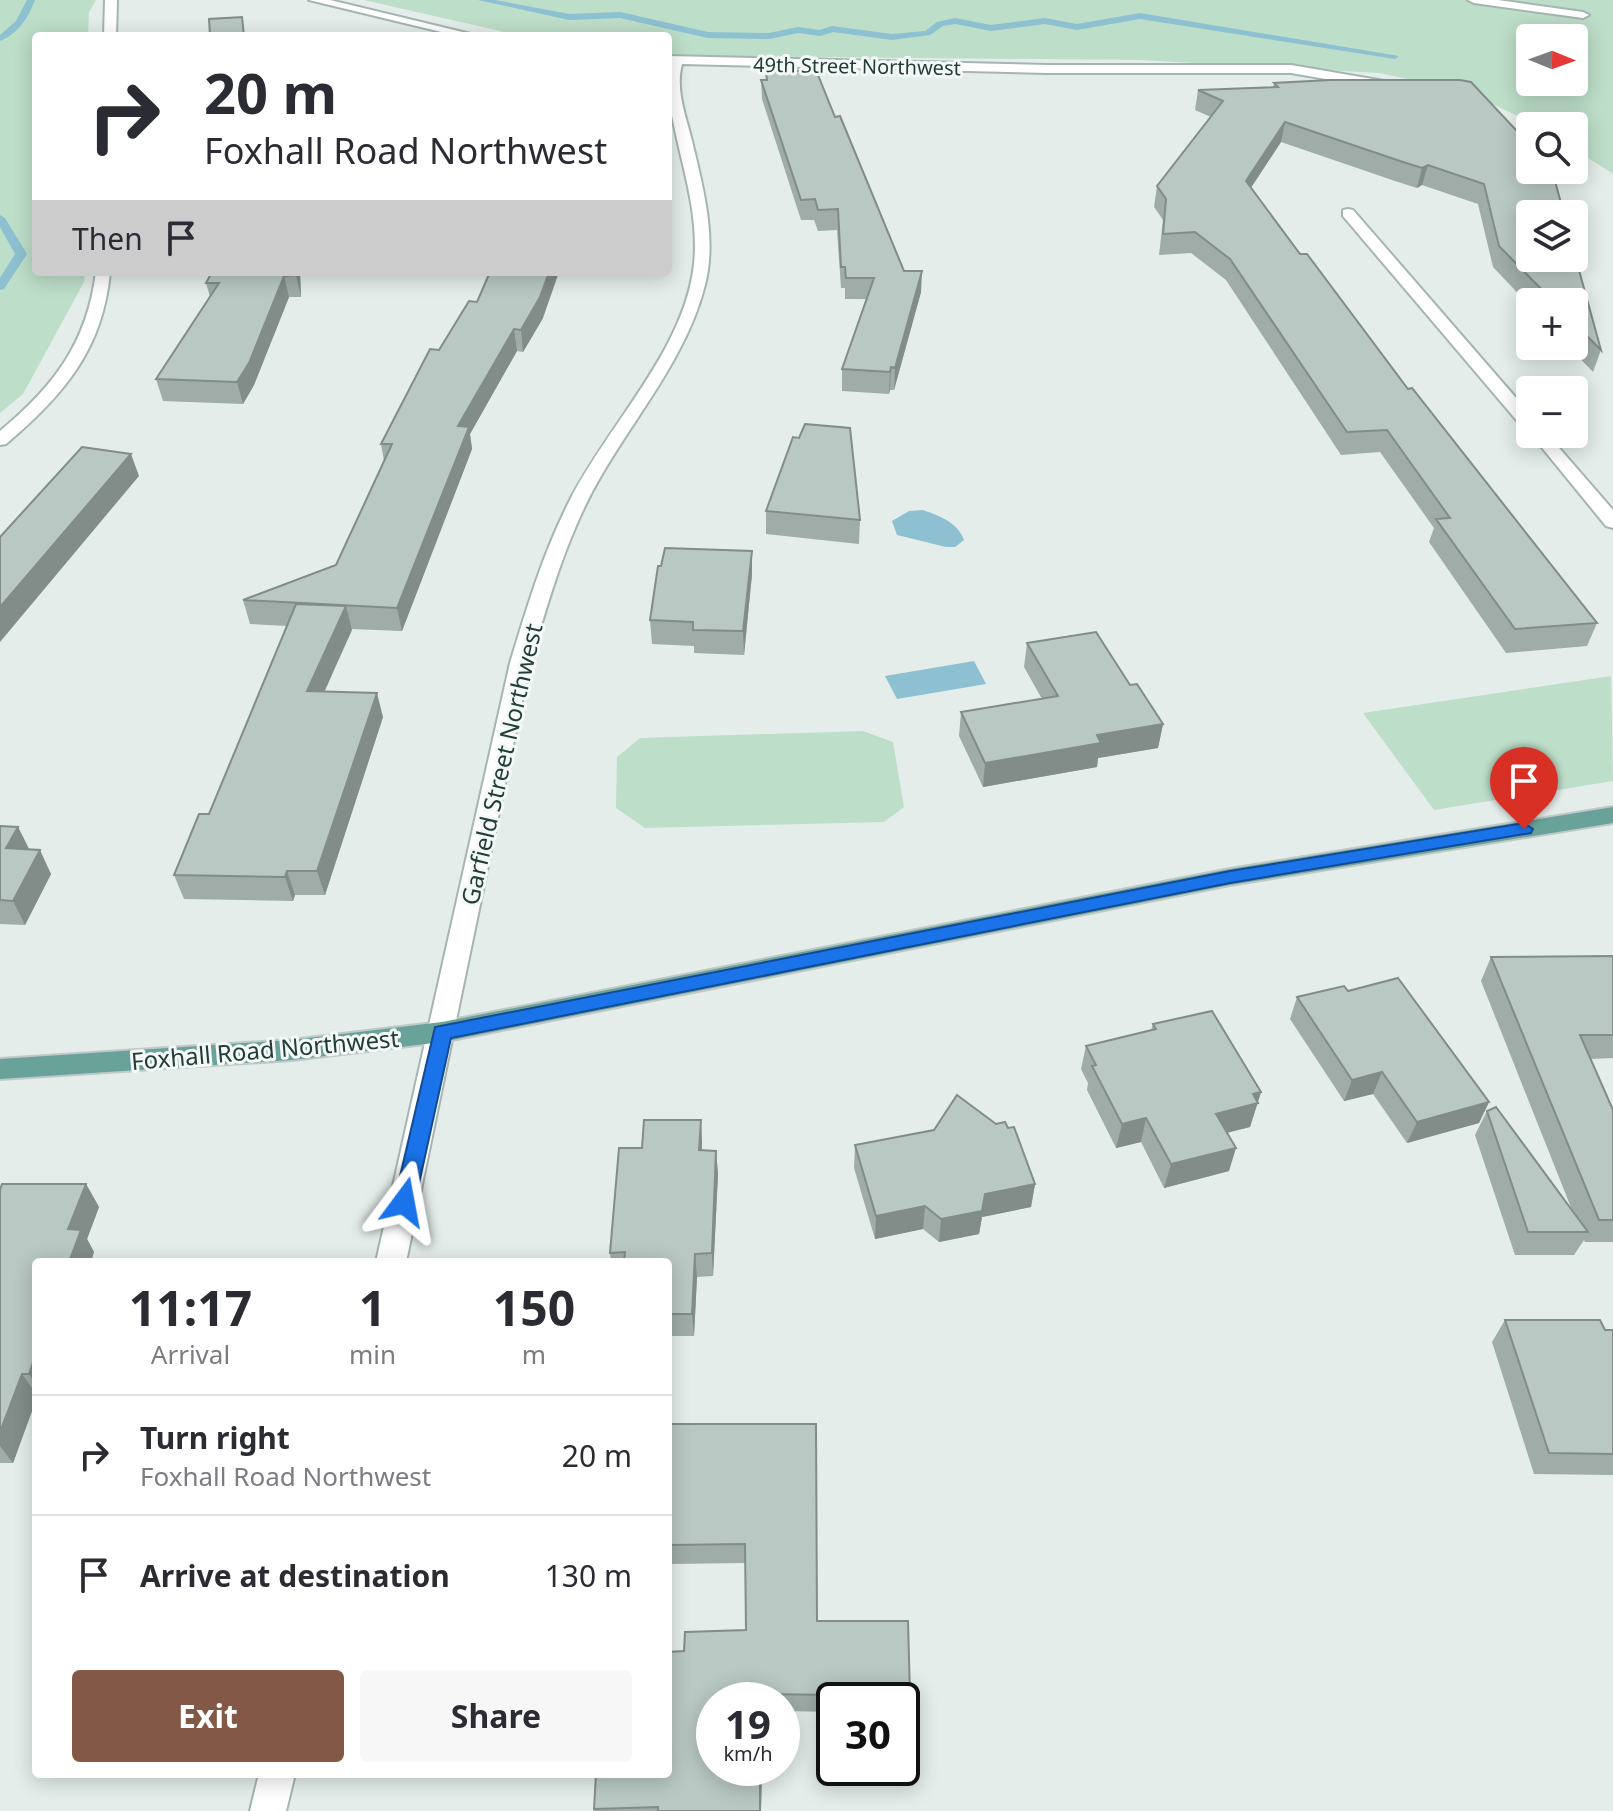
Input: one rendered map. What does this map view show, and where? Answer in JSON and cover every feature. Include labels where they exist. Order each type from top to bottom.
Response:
[{"type":"main road","name":"Foxhall Road Northwest","points":[[0,1069],[292,1050],[442,1032],[1230,877],[1613,815]]},
{"type":"street","points":[[110,32],[111,0]]},
{"type":"street","points":[[315,0],[455,32]]},
{"type":"street","points":[[1474,0],[1583,15]]},
{"type":"street","name":"49th Street Northwest","points":[[672,61],[1047,69],[1291,69],[1392,86]]},
{"type":"street","name":"Garfield Street Northwest","points":[[392,1258],[520,663],[553,559],[591,477],[684,321],[697,285],[702,247],[701,221],[676,99],[672,61]]},
{"type":"street","points":[[1348,213],[1516,409]]},
{"type":"street","points":[[0,440],[48,397],[76,361],[99,309],[103,276]]},
{"type":"street","points":[[1550,448],[1613,522]]},
{"type":"street","points":[[268,1811],[276,1778]]},
{"type":"green space","points":[[0,0],[96,0],[89,12],[88,32],[32,32],[32,276],[85,276],[23,394],[0,413]]},
{"type":"green space","points":[[364,0],[1613,0],[1613,174],[1588,158],[1588,112],[1516,112],[1516,115],[1466,91],[1379,73],[1140,60],[672,54],[672,32],[504,32]]},
{"type":"green space","points":[[1611,676],[1613,781],[1434,810],[1363,713]]},
{"type":"green space","points":[[863,731],[893,742],[904,807],[884,822],[645,828],[616,808],[617,757],[640,738]]},
{"type":"water","points":[[923,510],[952,524],[964,540],[955,547],[946,547],[897,535],[892,521],[909,511]]},
{"type":"water","points":[[974,661],[986,684],[897,699],[885,676]]},
{"type":"building","points":[[242,17],[244,32],[210,32],[209,19]]},
{"type":"building","points":[[816,70],[835,117],[840,116],[904,271],[922,271],[895,368],[891,367],[890,372],[842,369],[874,278],[846,278],[845,267],[841,267],[838,209],[818,210],[815,199],[801,200],[761,80],[767,80],[766,72]]},
{"type":"building","points":[[1330,80],[1471,82],[1516,130],[1516,184],[1556,184],[1560,200],[1516,200],[1516,263],[1499,246],[1484,184],[1428,165],[1422,168],[1285,122],[1246,181],[1300,254],[1307,254],[1408,389],[1412,388],[1597,623],[1515,629],[1436,519],[1450,518],[1387,430],[1347,432],[1230,259],[1195,232],[1163,234],[1166,199],[1157,186],[1223,101],[1198,90],[1278,87],[1274,83]]},
{"type":"building","points":[[1525,272],[1580,272],[1584,288],[1540,288]]},
{"type":"building","points":[[210,276],[284,276],[249,363],[237,382],[156,379],[219,283],[206,283]]},
{"type":"building","points":[[488,276],[548,276],[540,297],[521,330],[514,329],[458,426],[469,427],[397,608],[243,600],[336,565],[392,444],[381,444],[430,349],[439,350],[469,301],[477,302]]},
{"type":"building","points":[[1588,303],[1601,350],[1588,337]]},
{"type":"building","points":[[805,424],[850,428],[860,520],[766,511],[793,437],[799,438]]},
{"type":"building","points":[[82,447],[131,454],[0,607],[0,537]]},
{"type":"building","points":[[665,548],[752,551],[743,631],[693,630],[693,622],[650,620],[658,566],[661,566]]},
{"type":"building","points":[[296,604],[346,606],[307,691],[377,693],[317,871],[287,871],[285,877],[174,875],[199,814],[209,814]]},
{"type":"building","points":[[1096,632],[1130,685],[1137,684],[1163,724],[1097,735],[1101,743],[985,763],[961,712],[1058,696],[1027,643]]},
{"type":"building","points":[[0,826],[18,827],[6,848],[40,850],[13,901],[0,900]]},
{"type":"building","points":[[1613,956],[1613,1035],[1580,1035],[1613,1110],[1613,1220],[1599,1220],[1491,957]]},
{"type":"building","points":[[1398,978],[1489,1102],[1417,1122],[1382,1072],[1352,1080],[1297,997],[1344,986],[1348,991]]},
{"type":"building","points":[[1212,1011],[1261,1092],[1253,1094],[1258,1103],[1216,1114],[1236,1148],[1171,1164],[1146,1118],[1122,1124],[1092,1066],[1096,1065],[1086,1046],[1156,1029],[1153,1024]]},
{"type":"building","points":[[957,1095],[996,1124],[1005,1122],[1008,1128],[1014,1127],[1035,1184],[985,1194],[982,1211],[941,1219],[925,1206],[876,1216],[855,1145],[934,1130]]},
{"type":"building","points":[[1496,1107],[1588,1232],[1528,1232],[1487,1111]]},
{"type":"building","points":[[644,1120],[701,1120],[699,1150],[716,1151],[712,1253],[695,1254],[692,1314],[672,1314],[672,1258],[624,1258],[625,1252],[610,1253],[619,1148],[642,1148]]},
{"type":"building","points":[[2,1184],[86,1184],[68,1229],[81,1230],[70,1258],[32,1258],[32,1365],[29,1374],[22,1374],[0,1432]]},
{"type":"building","points":[[1505,1320],[1600,1320],[1605,1330],[1613,1330],[1613,1454],[1549,1453]]},
{"type":"building","points":[[672,1424],[816,1424],[817,1621],[908,1621],[910,1682],[816,1682],[816,1695],[800,1695],[800,1682],[696,1682],[696,1786],[760,1786],[760,1811],[658,1811],[658,1807],[594,1809],[596,1778],[672,1778],[672,1652],[684,1651],[685,1632],[746,1630],[745,1544],[672,1545]]},
{"type":"waterway","points":[[0,38],[16,27],[31,0]]},
{"type":"waterway","points":[[482,0],[569,17],[620,15],[708,35],[769,36],[798,30],[820,33],[832,29],[892,37],[927,33],[940,24],[955,21],[991,28],[1045,21],[1077,27],[1140,16],[1395,56]]},
{"type":"waterway","points":[[0,218],[21,254],[0,287]]},
{"type":"route","points":[[404,1202],[442,1032],[1230,877],[1524,829]]}]
